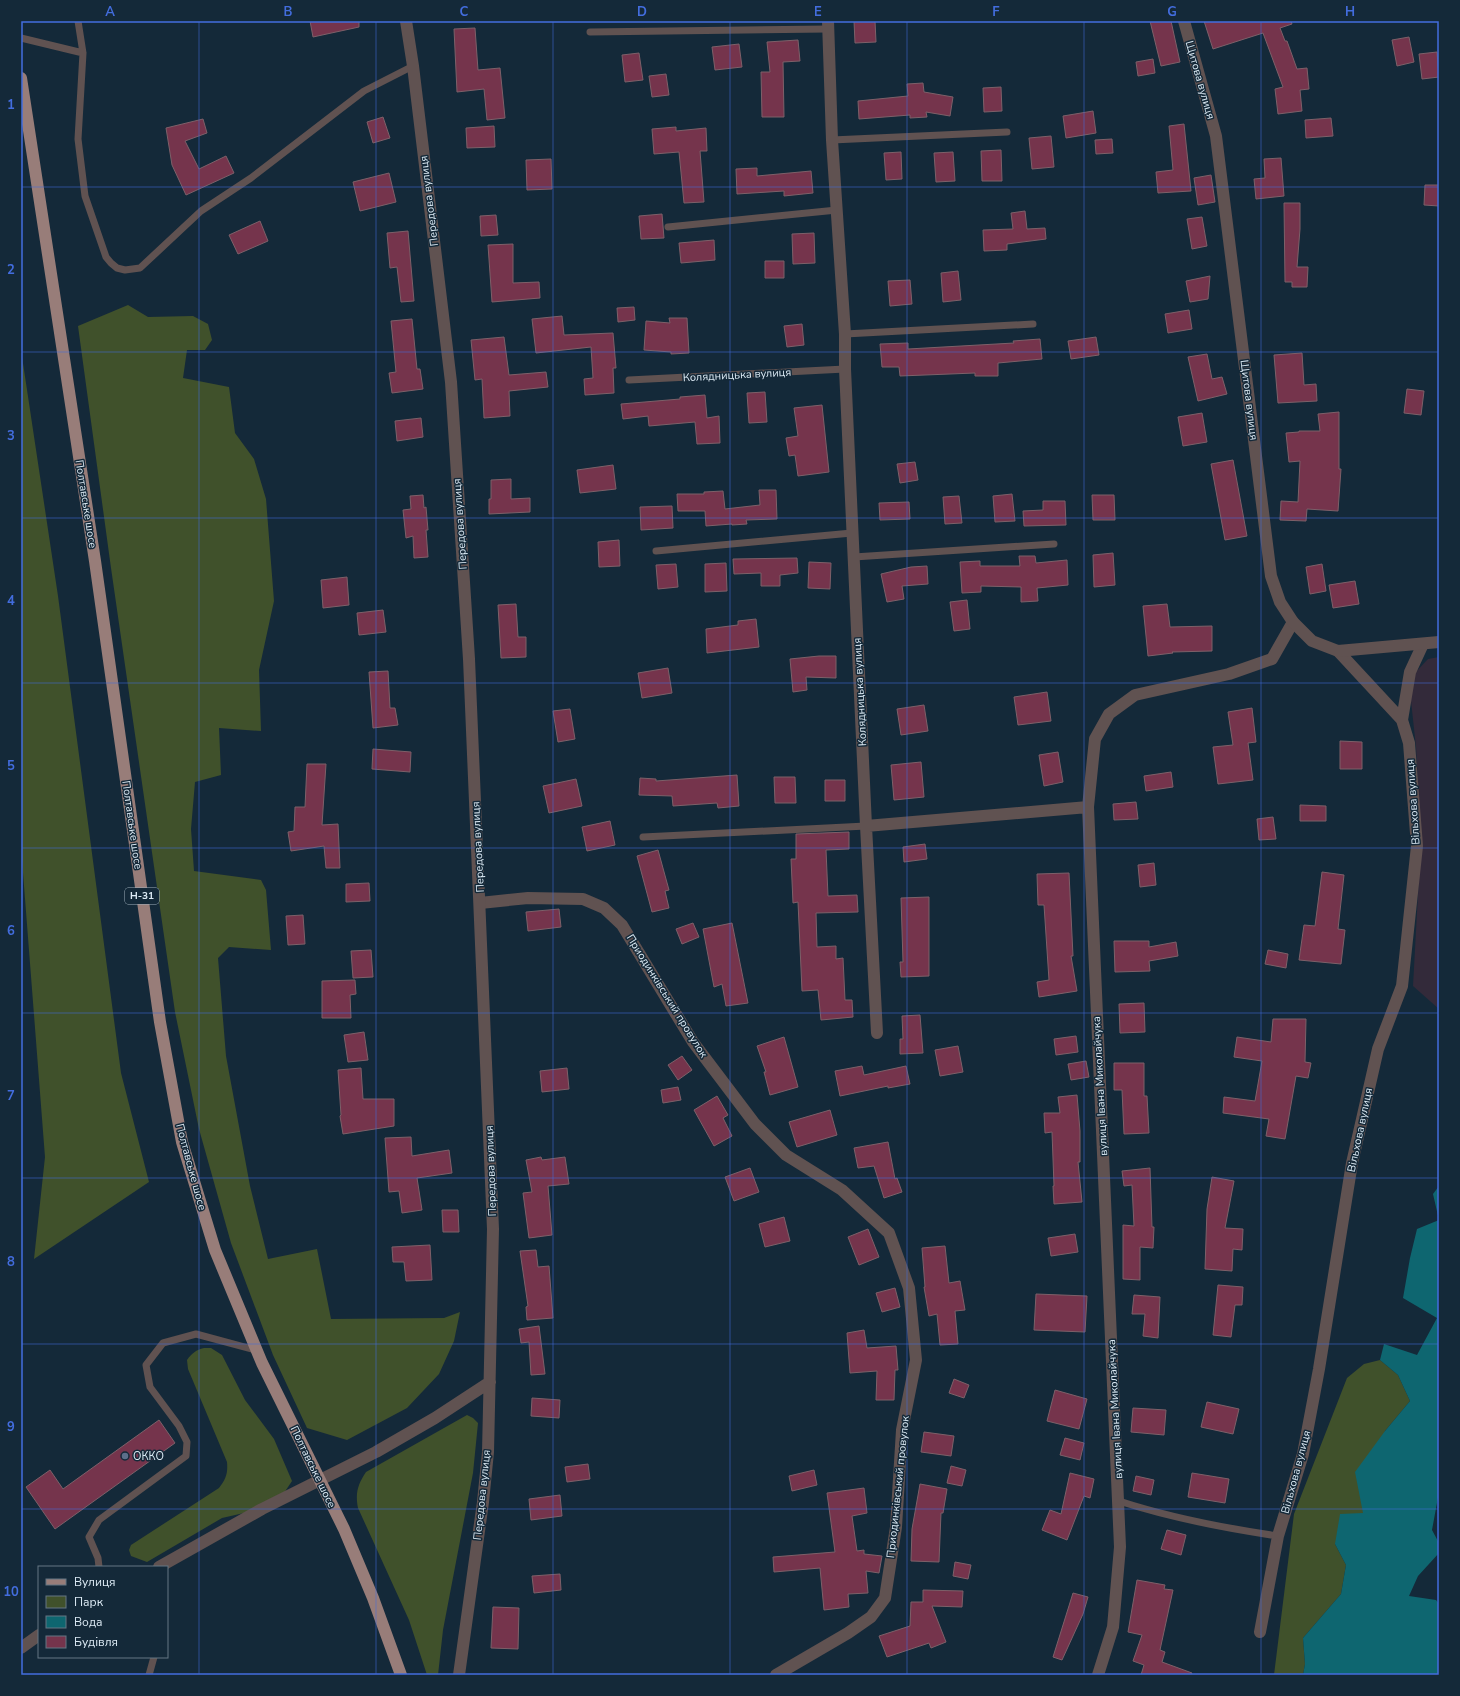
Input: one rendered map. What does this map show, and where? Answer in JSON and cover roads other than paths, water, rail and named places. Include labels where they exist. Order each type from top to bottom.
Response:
[{"type":"main road","name":"Полтавське шосе","points":[[21,78],[92,546],[160,1022],[182,1142],[215,1250],[256,1350],[344,1529],[373,1598],[401,1675]]},
{"type":"street","name":"Передова вулиця","points":[[406,21],[413,66],[451,382],[469,659],[493,1229],[488,1452],[483,1502],[459,1675]]},
{"type":"street","name":"Щитова вулиця","points":[[1184,21],[1216,136],[1272,576],[1280,602],[1293,622],[1312,641],[1338,651],[1439,642]]},
{"type":"street","name":"Колядницька вулиця","points":[[828,25],[832,140],[845,334],[845,369],[852,533],[877,1033]]},
{"type":"street","name":"вулиця Івана Миколайчука","points":[[1098,1675],[1113,1627],[1120,1547],[1088,807],[1094,739],[1109,714],[1135,695],[1229,674],[1272,659],[1293,622]]},
{"type":"street","points":[[1402,720],[1410,672],[1423,644]]},
{"type":"street","name":"Вільхова вулиця","points":[[1260,1632],[1278,1536],[1303,1454],[1319,1369],[1352,1163],[1378,1049],[1402,986],[1417,846],[1409,743],[1402,720],[1338,651]]},
{"type":"street","points":[[866,826],[1088,807]]},
{"type":"street","name":"Приодинківський провулок","points":[[480,903],[528,898],[583,899],[604,908],[622,925],[693,1042],[755,1124],[786,1155],[842,1190],[890,1233],[909,1288],[916,1360],[902,1430],[896,1527],[885,1598],[871,1617],[848,1633],[776,1675]]},
{"type":"street","points":[[161,1566],[319,1480],[376,1452],[435,1418],[490,1382]]},
{"type":"street","points":[[21,1648],[38,1637]]},
{"type":"lane","points":[[78,21],[83,53],[78,140],[85,196],[106,257],[117,268],[125,270],[133,271],[140,268],[201,211],[251,178],[364,91],[413,66]]},
{"type":"lane","name":"Колядницька вулиця","points":[[590,32],[828,25]]},
{"type":"lane","points":[[21,38],[83,53]]},
{"type":"lane","points":[[832,140],[1007,132]]},
{"type":"lane","points":[[668,227],[837,210]]},
{"type":"lane","points":[[845,334],[1034,324]]},
{"type":"lane","name":"Колядницька вулиця","points":[[629,380],[845,369]]},
{"type":"lane","points":[[656,551],[852,533]]},
{"type":"lane","points":[[854,557],[1054,544]]},
{"type":"lane","points":[[643,836],[866,826]]},
{"type":"lane","points":[[99,1566],[98,1558],[89,1538],[99,1520],[186,1456],[187,1442],[180,1426],[150,1387],[146,1365],[163,1343],[196,1334],[256,1350]]},
{"type":"lane","points":[[1119,1501],[1144,1509],[1218,1527],[1278,1536]]},
{"type":"lane","points":[[149,1675],[154,1658]]},
{"type":"water","points":[[1439,1186],[1439,1220],[1433,1194]]},
{"type":"water","points":[[1439,1220],[1439,1492],[1432,1530],[1439,1543],[1439,1553],[1418,1576],[1409,1596],[1436,1600],[1439,1604],[1439,1675],[1303,1675],[1305,1664],[1303,1638],[1341,1594],[1346,1565],[1335,1544],[1340,1514],[1363,1513],[1355,1472],[1385,1431],[1410,1401],[1398,1375],[1380,1360],[1384,1344],[1417,1355],[1437,1318],[1403,1298],[1417,1229]]},
{"type":"place","name":"ОККО","points":[[125,1456]]}]
